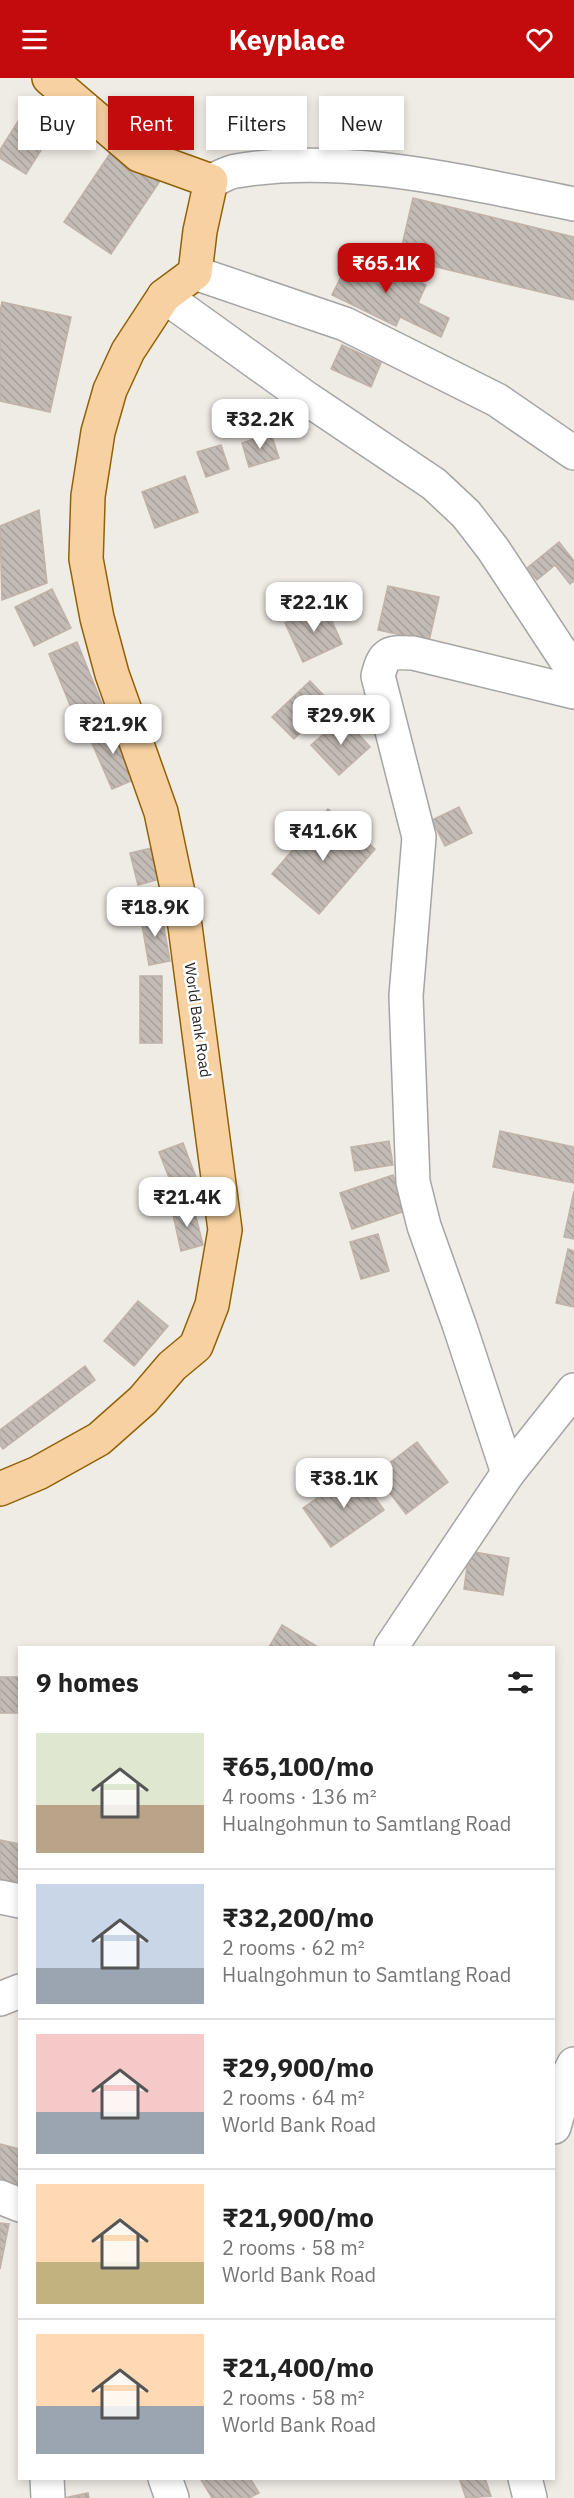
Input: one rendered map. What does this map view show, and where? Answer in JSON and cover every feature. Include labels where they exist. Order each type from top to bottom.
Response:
[{"type":"main road","points":[[49,78],[139,155],[211,181],[200,231],[195,273]]},
{"type":"main road","name":"World Bank Road","points":[[0,1489],[38,1473],[99,1439],[143,1400],[172,1366],[196,1346],[212,1305],[225,1230],[185,926],[161,812],[111,674],[86,559],[88,496],[98,432],[110,390],[128,351],[164,296],[195,273]]},
{"type":"street","points":[[211,181],[234,171],[300,165],[387,170],[574,204]]},
{"type":"street","points":[[195,273],[345,324],[497,400],[574,453]]},
{"type":"street","points":[[164,296],[306,398],[434,484],[466,514],[494,549],[574,672]]},
{"type":"street","points":[[508,1473],[424,1226],[413,1182],[406,996],[419,837],[378,676],[382,660],[393,652],[413,653],[574,692]]},
{"type":"street","points":[[392,1646],[508,1473],[574,1390]]},
{"type":"street","points":[[0,1897],[18,1901]]},
{"type":"street","points":[[0,1999],[18,1992]]},
{"type":"street","points":[[555,2123],[568,2076],[574,2064]]},
{"type":"street","points":[[0,2197],[18,2204]]},
{"type":"street","points":[[47,2480],[48,2498]]},
{"type":"street","points":[[166,2480],[172,2498]]},
{"type":"street","points":[[526,2480],[530,2498]]},
{"type":"building","points":[[18,121],[18,150],[41,150],[26,174],[0,158],[0,150]]},
{"type":"building","points":[[112,150],[121,150],[162,178],[111,254],[64,222]]},
{"type":"building","points":[[413,198],[574,237],[574,300],[399,258]]},
{"type":"building","points":[[354,250],[426,285],[418,303],[449,318],[441,337],[400,317],[396,326],[332,295]]},
{"type":"building","points":[[2,302],[71,317],[50,412],[0,401]]},
{"type":"building","points":[[342,345],[381,363],[371,387],[331,369]]},
{"type":"building","points":[[271,433],[279,458],[249,467],[242,443]]},
{"type":"building","points":[[221,445],[229,469],[206,477],[197,452]]},
{"type":"building","points":[[185,476],[198,512],[155,528],[142,492]]},
{"type":"building","points":[[39,510],[47,583],[2,600],[0,526]]},
{"type":"building","points":[[559,542],[574,561],[574,581],[570,584],[555,565],[537,580],[527,568]]},
{"type":"building","points":[[388,586],[439,597],[429,641],[378,630]]},
{"type":"building","points":[[52,589],[71,628],[34,646],[15,607]]},
{"type":"building","points":[[325,605],[342,644],[303,662],[285,623]]},
{"type":"building","points":[[77,642],[105,711],[77,722],[49,654]]},
{"type":"building","points":[[310,681],[331,703],[294,739],[272,717]]},
{"type":"building","points":[[343,717],[370,747],[339,775],[311,745]]},
{"type":"building","points":[[114,721],[138,778],[112,789],[87,732]]},
{"type":"building","points":[[459,807],[472,833],[445,846],[432,820]]},
{"type":"building","points":[[328,809],[375,849],[319,914],[272,874]]},
{"type":"building","points":[[152,848],[160,879],[138,885],[130,853]]},
{"type":"building","points":[[161,911],[170,961],[149,965],[140,914]]},
{"type":"building","points":[[140,976],[162,976],[162,1043],[140,1043]]},
{"type":"building","points":[[500,1131],[574,1147],[574,1183],[493,1167]]},
{"type":"building","points":[[389,1141],[393,1165],[355,1171],[351,1147]]},
{"type":"building","points":[[183,1143],[197,1180],[173,1188],[159,1152]]},
{"type":"building","points":[[393,1175],[405,1211],[352,1229],[340,1193]]},
{"type":"building","points":[[574,1191],[574,1239],[564,1237]]},
{"type":"building","points":[[193,1205],[203,1245],[181,1251],[172,1210]]},
{"type":"building","points":[[378,1234],[389,1271],[361,1279],[350,1242]]},
{"type":"building","points":[[568,1249],[574,1251],[574,1307],[556,1303]]},
{"type":"building","points":[[138,1301],[168,1326],[134,1366],[104,1341]]},
{"type":"building","points":[[85,1366],[95,1380],[3,1449],[0,1445],[0,1430]]},
{"type":"building","points":[[417,1442],[448,1482],[406,1514],[375,1474]]},
{"type":"building","points":[[356,1471],[384,1510],[331,1547],[303,1508]]},
{"type":"building","points":[[469,1551],[509,1558],[503,1595],[464,1589]]},
{"type":"building","points":[[282,1625],[316,1646],[270,1646]]},
{"type":"building","points":[[0,1677],[18,1677],[18,1713],[0,1713]]},
{"type":"building","points":[[0,1840],[18,1844],[18,1887],[0,1883]]},
{"type":"building","points":[[0,2144],[18,2148],[18,2189],[0,2185]]},
{"type":"building","points":[[0,2223],[9,2224],[0,2269]]},
{"type":"building","points":[[201,2480],[251,2480],[259,2493],[249,2498],[212,2498]]},
{"type":"building","points":[[460,2480],[486,2480],[491,2496],[466,2498]]},
{"type":"building","points":[[88,2493],[89,2498],[64,2498]]}]
